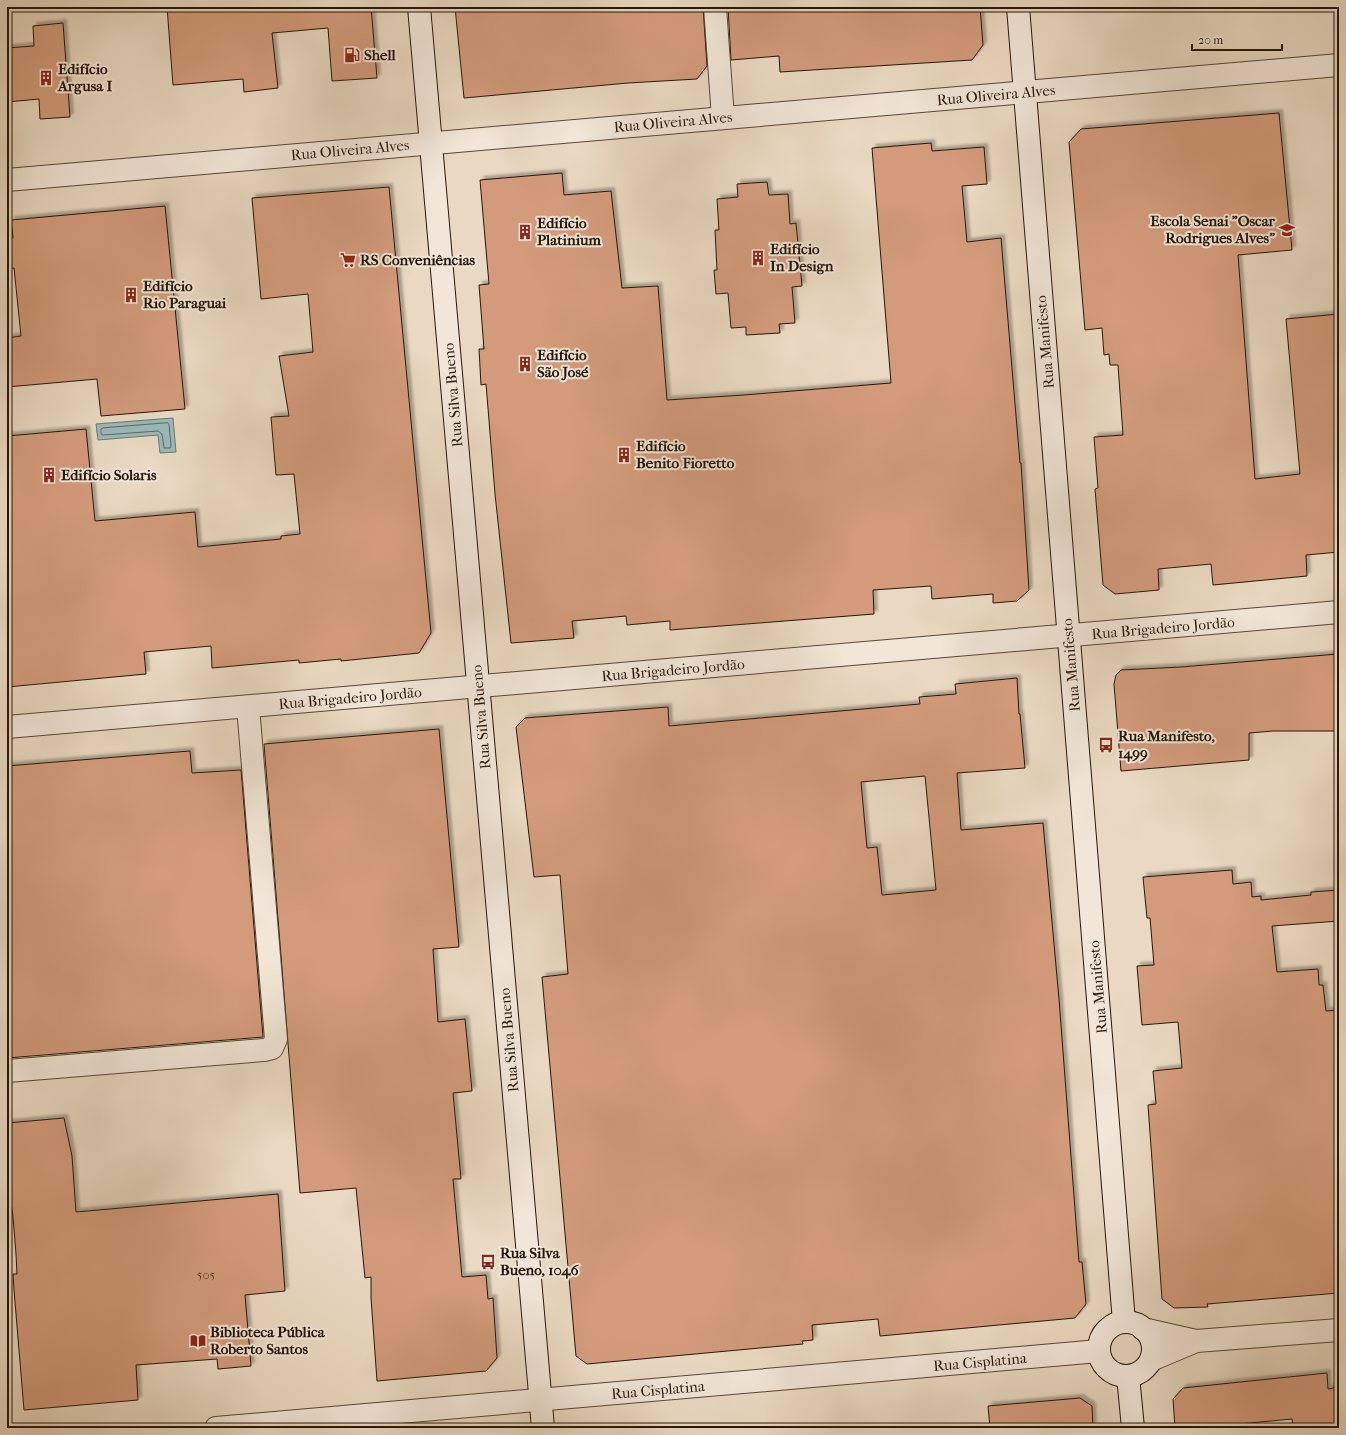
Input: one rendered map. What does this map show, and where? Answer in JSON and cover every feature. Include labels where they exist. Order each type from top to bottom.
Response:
[{"type":"street","name":"Rua Silva Bueno","points":[[419,7],[543,1428]]},
{"type":"street","points":[[715,7],[723,118]]},
{"type":"street","name":"Rua Manifesto","points":[[1018,7],[1068,636],[1134,1325]]},
{"type":"street","name":"Rua Oliveira Alves","points":[[7,180],[1339,65]]},
{"type":"street","name":"Rua Brigadeiro Jordão","points":[[7,728],[1339,612]]},
{"type":"street","points":[[7,1071],[264,1050],[272,1048],[276,1039],[248,707]]},
{"type":"street","points":[[1134,1325],[1149,1335],[1153,1352],[1151,1360],[1142,1371],[1128,1376],[1120,1375],[1106,1367],[1101,1359],[1099,1351],[1103,1335],[1108,1328],[1116,1324],[1134,1325],[1196,1341]]},
{"type":"street","points":[[1151,1360],[1196,1341],[1339,1330]]},
{"type":"street","name":"Rua Cisplatina","points":[[216,1428],[1099,1351]]},
{"type":"street","points":[[1128,1376],[1133,1428]]},
{"type":"water","points":[[173,418],[176,452],[160,453],[158,435],[98,440],[96,424]]},
{"type":"building","points":[[167,7],[202,7],[203,11],[237,7],[371,7],[377,78],[332,81],[328,28],[272,33],[278,88],[244,92],[243,79],[173,85]]},
{"type":"building","points":[[455,7],[703,7],[707,66],[697,79],[628,83],[464,98]]},
{"type":"building","points":[[728,7],[980,7],[983,45],[972,60],[780,72],[779,56],[731,60]]},
{"type":"building","name":"Edifício Argusa I","points":[[63,23],[70,117],[40,119],[39,99],[7,102],[7,48],[34,46],[33,26]]},
{"type":"building","points":[[1279,113],[1292,250],[1238,255],[1255,479],[1300,474],[1286,319],[1339,314],[1339,552],[1306,555],[1307,576],[1213,585],[1211,564],[1158,569],[1159,590],[1115,594],[1103,585],[1095,489],[1098,488],[1094,437],[1123,435],[1118,365],[1110,365],[1109,354],[1104,355],[1102,328],[1085,330],[1069,142],[1081,129]]},
{"type":"building","points":[[931,143],[932,151],[984,147],[987,184],[962,186],[967,242],[1001,238],[1021,463],[1029,590],[1017,601],[993,603],[993,594],[932,599],[931,586],[873,590],[874,614],[670,630],[670,621],[627,625],[626,616],[572,621],[574,638],[511,643],[495,494],[486,384],[481,385],[479,349],[484,349],[479,285],[489,284],[480,180],[562,173],[564,195],[611,191],[622,288],[658,286],[667,400],[891,383],[872,148]]},
{"type":"building","name":"Edifício In Design","points":[[767,182],[769,195],[788,194],[790,224],[796,223],[802,286],[792,287],[795,323],[779,324],[780,333],[746,335],[746,327],[731,328],[728,293],[716,294],[714,270],[717,270],[715,230],[719,230],[717,199],[738,197],[737,184]]},
{"type":"building","points":[[389,187],[431,633],[419,653],[341,661],[341,659],[299,663],[299,660],[212,668],[211,646],[144,652],[146,674],[7,687],[7,436],[86,429],[95,521],[195,512],[198,547],[281,539],[281,536],[300,534],[294,474],[276,475],[271,417],[289,416],[279,356],[313,352],[308,294],[261,299],[252,198]]},
{"type":"building","points":[[165,206],[185,409],[101,416],[97,379],[7,387],[7,338],[21,336],[14,268],[7,269],[7,238],[13,238],[11,220]]},
{"type":"building","points":[[1338,654],[1339,731],[1273,731],[1249,733],[1249,760],[1121,771],[1114,684],[1116,675],[1121,670],[1181,667]]},
{"type":"building","points":[[1017,678],[1025,768],[957,773],[961,830],[1043,823],[1059,999],[1079,1262],[1082,1262],[1086,1304],[1075,1318],[880,1336],[878,1319],[812,1325],[813,1340],[802,1341],[803,1344],[587,1364],[576,1356],[542,977],[568,974],[560,875],[534,877],[516,727],[525,718],[668,707],[669,726],[920,704],[919,697],[956,694],[955,684]],"holes":[[[925,776],[936,890],[882,895],[877,847],[867,848],[861,782]]]},
{"type":"building","points":[[439,729],[459,947],[433,949],[438,1022],[465,1019],[472,1091],[453,1093],[461,1179],[453,1179],[462,1277],[486,1275],[488,1299],[493,1298],[497,1358],[486,1371],[377,1381],[371,1298],[371,1277],[365,1278],[356,1188],[300,1193],[264,744]]},
{"type":"building","points":[[190,751],[192,773],[241,770],[263,1037],[7,1058],[7,766]]},
{"type":"building","points":[[1232,870],[1233,884],[1251,882],[1252,897],[1261,896],[1261,900],[1311,895],[1311,892],[1339,890],[1339,921],[1272,926],[1277,972],[1318,969],[1319,985],[1323,985],[1326,1011],[1339,1010],[1339,1293],[1207,1304],[1208,1307],[1174,1308],[1162,1299],[1148,1105],[1156,1104],[1153,1071],[1182,1068],[1178,1022],[1142,1025],[1137,966],[1154,965],[1150,918],[1147,918],[1143,877]]},
{"type":"building","points":[[64,1118],[72,1156],[76,1212],[278,1194],[285,1291],[245,1295],[251,1366],[218,1369],[217,1359],[136,1365],[138,1400],[24,1410],[13,1274],[17,1274],[13,1217],[7,1171],[7,1123]]},
{"type":"building","points":[[1327,1373],[1328,1389],[1339,1387],[1339,1428],[1293,1428],[1292,1419],[1239,1424],[1239,1428],[1175,1428],[1173,1399],[1183,1388]]},
{"type":"building","points":[[1080,1398],[1092,1406],[1093,1428],[990,1428],[988,1406]]},
{"type":"place","name":"Shell","points":[[352,55]]},
{"type":"place","name":"Edifício Argusa I","points":[[46,78]]},
{"type":"place","name":"Escola Senai \"Oscar Rodrigues Alves\"","points":[[1287,230]]},
{"type":"place","name":"Edifício Platinium","points":[[525,232]]},
{"type":"place","name":"Edifício In Design","points":[[758,258]]},
{"type":"place","name":"RS Conveniências","points":[[348,260]]},
{"type":"place","name":"Edifício Rio Paraguai","points":[[131,295]]},
{"type":"place","name":"Edifício São José","points":[[525,364]]},
{"type":"place","name":"Edifício Benito Fioretto","points":[[624,455]]},
{"type":"place","name":"Edifício Solaris","points":[[49,475]]},
{"type":"place","name":"Rua Manifesto, 1499","points":[[1106,745]]},
{"type":"place","name":"Rua Silva Bueno, 1046","points":[[488,1262]]},
{"type":"place","name":"Biblioteca Pública Roberto Santos","points":[[198,1341]]}]
